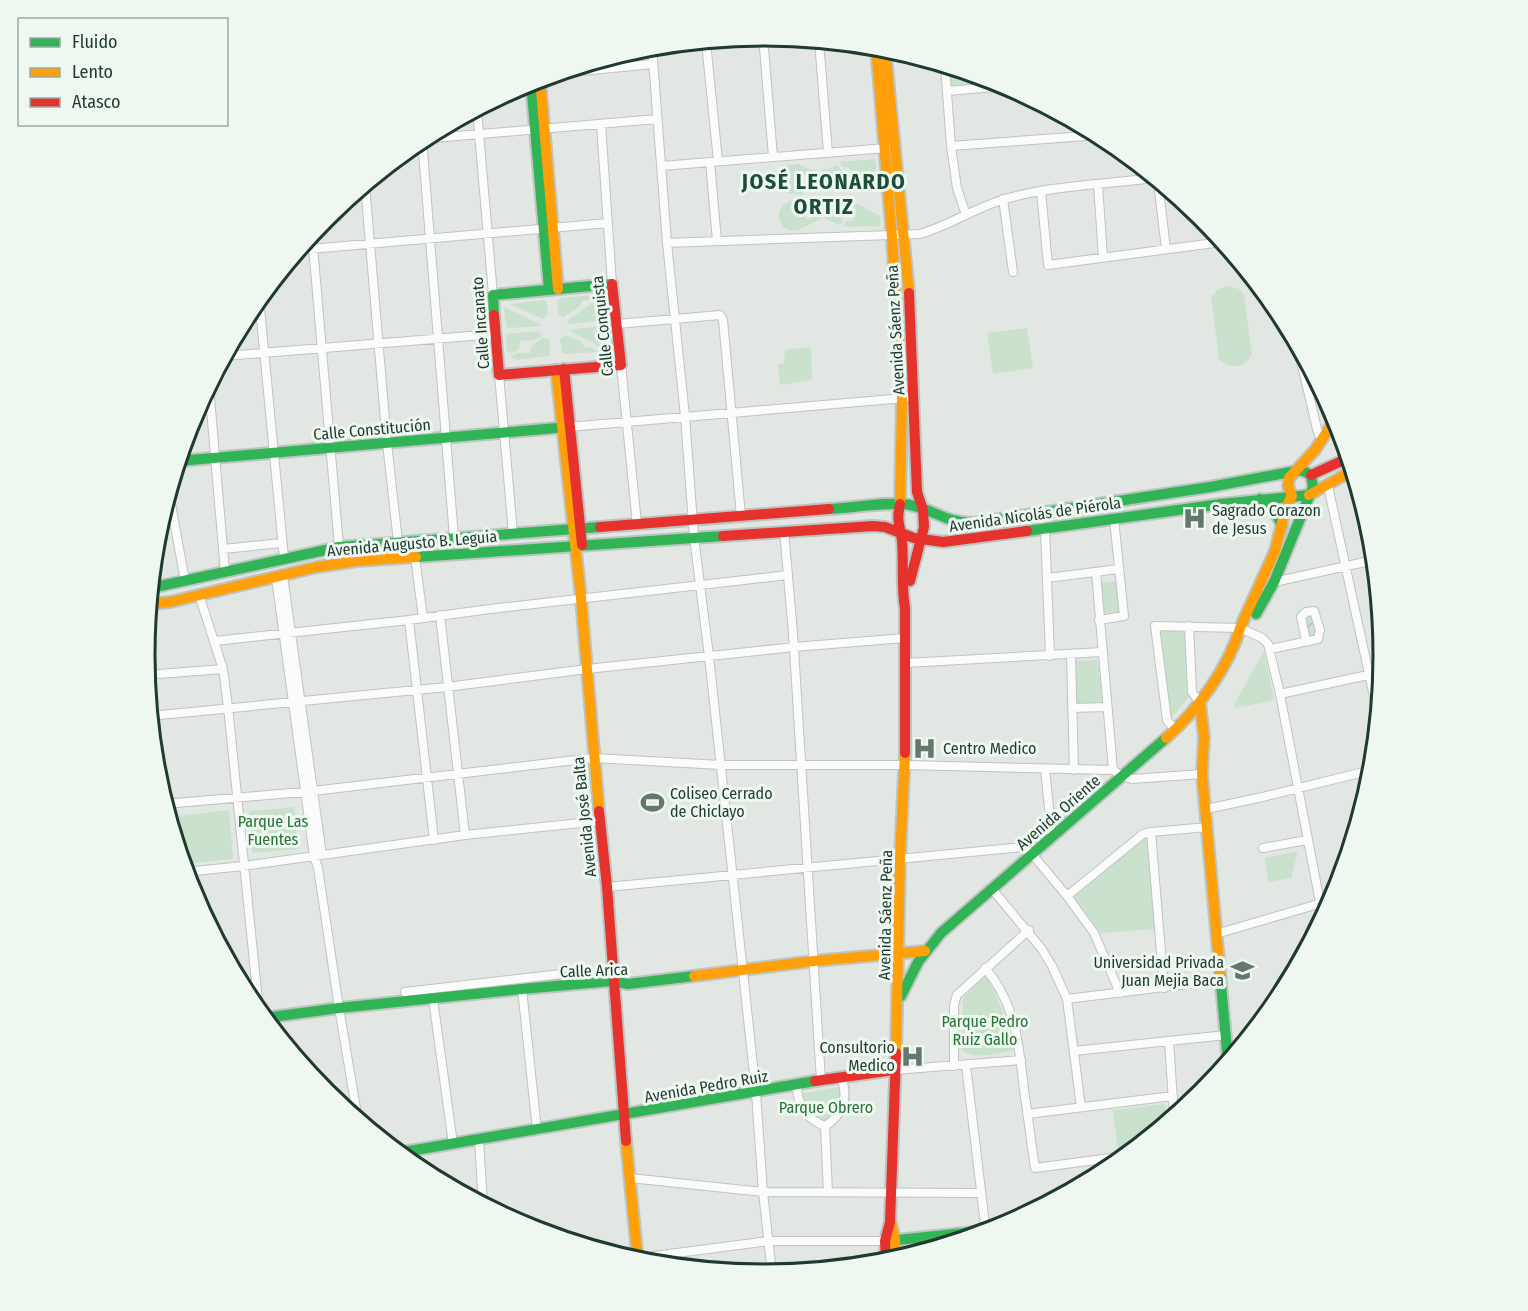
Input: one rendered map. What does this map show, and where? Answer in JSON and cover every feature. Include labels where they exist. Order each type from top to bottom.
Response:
[{"type":"main road","name":"Avenida Sáenz Peña","points":[[877,57],[889,148],[905,236],[911,309],[917,492],[923,510],[925,528],[911,568],[909,597],[905,608]]},
{"type":"main road","name":"Avenida Sáenz Peña","points":[[885,59],[892,237],[902,398],[900,504],[897,518],[901,532],[906,663],[898,1005],[888,1252]]},
{"type":"main road","points":[[540,90],[540,129],[553,289]]},
{"type":"main road","points":[[533,92],[540,129]]},
{"type":"main road","points":[[493,295],[612,284]]},
{"type":"main road","name":"Calle Conquista","points":[[612,284],[621,364]]},
{"type":"main road","name":"Calle Incanato","points":[[493,295],[499,375]]},
{"type":"main road","points":[[499,375],[621,364]]},
{"type":"main road","name":"Avenida José Balta","points":[[560,370],[564,427],[578,545],[593,758],[606,887],[634,1251]]},
{"type":"main road","name":"Calle Constitución","points":[[187,460],[564,427]]},
{"type":"main road","points":[[1292,473],[1316,450],[1329,428]]},
{"type":"main road","name":"Avenida Oriente","points":[[898,1005],[910,972],[940,933],[1052,837],[1117,773],[1175,730],[1200,703],[1241,632],[1274,582],[1313,488],[1311,475],[1317,465],[1316,450]]},
{"type":"main road","points":[[1311,475],[1341,461]]},
{"type":"main road","name":"Avenida Nicolás de Piérola","points":[[576,528],[900,504],[923,510],[951,522],[974,523],[1306,471],[1311,475]]},
{"type":"main road","name":"Avenida Oriente","points":[[1241,632],[1275,551],[1292,496],[1288,483],[1292,473]]},
{"type":"main road","name":"Avenida Nicolás de Piérola","points":[[578,545],[873,526],[921,539],[943,542],[1260,499],[1309,495],[1345,475]]},
{"type":"main road","points":[[1260,499],[1273,509],[1282,525]]},
{"type":"main road","name":"Avenida Augusto B. Leguia","points":[[159,586],[339,547],[576,528]]},
{"type":"main road","points":[[413,541],[415,556]]},
{"type":"main road","name":"Avenida Augusto B. Leguia","points":[[157,603],[336,564],[578,545]]},
{"type":"main road","points":[[1200,703],[1204,737],[1202,774],[1220,980],[1229,1010],[1226,1035],[1227,1051]]},
{"type":"main road","name":"Calle Arica","points":[[274,1017],[522,989],[612,981],[628,984],[814,961],[925,951]]},
{"type":"main road","name":"Avenida Pedro Ruiz","points":[[410,1151],[841,1077],[894,1070]]},
{"type":"main road","points":[[890,1240],[953,1234]]},
{"type":"main road","name":"Avenida Sáenz Peña","points":[[890,1240],[893,1251]]},
{"type":"street","points":[[764,46],[773,157]]},
{"type":"street","points":[[707,50],[717,241]]},
{"type":"street","points":[[820,50],[828,153]]},
{"type":"street","points":[[653,57],[694,537],[756,1093],[771,1264]]},
{"type":"street","points":[[613,65],[653,64]]},
{"type":"street","points":[[946,74],[957,189],[966,215]]},
{"type":"street","points":[[947,91],[984,88]]},
{"type":"street","name":"Calle Incanato","points":[[478,118],[493,295]]},
{"type":"street","points":[[445,137],[657,119]]},
{"type":"street","name":"Calle Conquista","points":[[601,124],[612,284]]},
{"type":"street","points":[[951,146],[1082,136]]},
{"type":"street","points":[[661,166],[889,148]]},
{"type":"street","points":[[423,151],[454,538]]},
{"type":"street","points":[[667,243],[892,237],[920,234],[1003,199],[1041,191],[1144,179]]},
{"type":"street","points":[[1098,185],[1104,257]]},
{"type":"street","points":[[1041,191],[1048,265],[1212,243]]},
{"type":"street","points":[[1159,192],[1166,249]]},
{"type":"street","points":[[366,195],[387,443],[398,542]]},
{"type":"street","points":[[1003,199],[1013,272]]},
{"type":"street","points":[[339,547],[313,249],[608,223]]},
{"type":"street","points":[[261,313],[284,558]]},
{"type":"street","points":[[616,324],[720,315],[723,320],[741,516]]},
{"type":"street","points":[[235,355],[495,334]]},
{"type":"street","name":"Calle Conquista","points":[[621,364],[637,524]]},
{"type":"street","name":"Calle Incanato","points":[[499,375],[513,533]]},
{"type":"street","points":[[1308,383],[1317,429],[1323,438]]},
{"type":"street","points":[[564,427],[915,397]]},
{"type":"street","points":[[210,402],[225,572]]},
{"type":"street","points":[[1328,486],[1372,689]]},
{"type":"street","points":[[173,513],[185,581]]},
{"type":"street","points":[[1100,620],[1124,616],[1114,519]]},
{"type":"street","points":[[1045,529],[1050,656]]},
{"type":"street","points":[[784,531],[794,646],[821,1081]]},
{"type":"street","points":[[223,549],[282,543]]},
{"type":"street","points":[[415,556],[423,618]]},
{"type":"street","points":[[1274,582],[1365,562]]},
{"type":"street","points":[[1047,578],[1119,569]]},
{"type":"street","points":[[1096,572],[1107,707],[1117,773]]},
{"type":"street","points":[[214,641],[701,586],[788,574]]},
{"type":"street","points":[[279,577],[318,868],[356,1107]]},
{"type":"street","points":[[200,595],[223,669],[257,992]]},
{"type":"street","points":[[440,615],[465,835]]},
{"type":"street","points":[[409,620],[434,840]]},
{"type":"street","points":[[1189,626],[1192,692],[1200,703]]},
{"type":"street","points":[[1175,730],[1167,720],[1155,627],[1189,626],[1241,632],[1262,639],[1270,649],[1280,694],[1320,903],[1216,934]]},
{"type":"street","points":[[158,715],[447,687],[794,646],[905,638]]},
{"type":"street","points":[[1270,649],[1306,641]]},
{"type":"street","points":[[906,663],[1102,652]]},
{"type":"street","points":[[1071,655],[1074,770]]},
{"type":"street","points":[[155,674],[223,669]]},
{"type":"street","points":[[1280,694],[1373,674]]},
{"type":"street","points":[[1072,708],[1107,707]]},
{"type":"street","points":[[174,803],[309,791],[593,758],[721,765],[905,765],[1074,770],[1117,773],[1132,779],[1202,774]]},
{"type":"street","points":[[1045,769],[1052,837]]},
{"type":"street","points":[[1206,808],[1361,773]]},
{"type":"street","points":[[194,871],[465,835],[600,821]]},
{"type":"street","points":[[1067,896],[1135,839],[1150,832],[1208,827]]},
{"type":"street","points":[[1150,832],[1164,988]]},
{"type":"street","points":[[1263,848],[1307,840]]},
{"type":"street","points":[[606,887],[1023,847],[1032,854],[1067,896],[1094,933],[1120,993]]},
{"type":"street","points":[[992,889],[1029,930],[1053,966],[1067,999],[1081,1107]]},
{"type":"street","points":[[954,1066],[954,1005],[957,995],[1029,930]]},
{"type":"street","points":[[985,968],[996,980],[1010,1009],[1018,1038],[1035,1168],[1107,1159]]},
{"type":"street","points":[[405,992],[561,974]]},
{"type":"street","points":[[1067,999],[1220,980]]},
{"type":"street","points":[[522,989],[537,1130]]},
{"type":"street","points":[[433,999],[453,1144]]},
{"type":"street","points":[[1074,1051],[1226,1035]]},
{"type":"street","points":[[1169,1041],[1174,1106]]},
{"type":"street","name":"Avenida Pedro Ruiz","points":[[894,1070],[1021,1060]]},
{"type":"street","points":[[966,1065],[980,1192],[986,1222]]},
{"type":"street","points":[[825,1126],[836,1118],[843,1105],[845,1091],[841,1077]]},
{"type":"street","points":[[797,1085],[801,1107],[811,1119],[825,1126]]},
{"type":"street","points":[[1027,1114],[1173,1096]]},
{"type":"street","points":[[825,1126],[828,1193]]},
{"type":"street","points":[[479,1140],[482,1195]]},
{"type":"street","points":[[630,1178],[763,1192],[980,1192]]},
{"type":"street","points":[[664,1256],[769,1241],[890,1240]]},
{"type":"green space","points":[[949,76],[973,84],[950,86]]},
{"type":"green space","points":[[875,159],[876,170],[855,185],[851,179],[852,170],[843,167],[839,162]]},
{"type":"green space","points":[[799,164],[819,171],[819,177],[811,179],[804,173],[804,176],[797,181],[805,188],[803,194],[784,191],[776,183],[777,172],[782,165]]},
{"type":"green space","points":[[837,165],[840,168],[839,177],[848,181],[852,186],[845,190],[840,183],[827,181],[826,177],[823,178],[822,169],[826,170]]},
{"type":"green space","points":[[846,197],[853,201],[851,206],[846,206],[842,211],[841,225],[825,219],[825,212],[829,212],[829,208],[841,206]]},
{"type":"green space","points":[[803,198],[806,205],[799,214],[808,220],[814,211],[822,212],[822,219],[799,230],[788,230],[779,219],[780,209],[789,201]]},
{"type":"green space","points":[[856,203],[880,216],[881,226],[844,227],[846,221],[852,221],[855,217],[853,207]]},
{"type":"green space","points":[[1229,286],[1239,289],[1244,294],[1252,355],[1245,363],[1237,366],[1228,365],[1219,359],[1211,296],[1219,289]]},
{"type":"green space","points":[[593,295],[563,317],[558,314],[557,302],[560,298]]},
{"type":"green space","points":[[544,300],[547,302],[548,315],[543,319],[509,304]]},
{"type":"green space","points":[[596,300],[601,301],[603,317],[599,321],[568,324],[567,321]]},
{"type":"green space","points":[[504,307],[540,326],[509,328],[506,326]]},
{"type":"green space","points":[[600,326],[604,330],[605,344],[600,347],[568,330]]},
{"type":"green space","points":[[1027,328],[1033,368],[993,374],[987,333]]},
{"type":"green space","points":[[540,331],[541,337],[528,341],[521,340],[519,349],[513,353],[507,352],[506,334]]},
{"type":"green space","points":[[566,335],[580,341],[586,348],[591,347],[598,352],[563,354],[560,339]]},
{"type":"green space","points":[[544,337],[550,341],[549,356],[517,360],[511,357],[517,353],[530,353],[531,346]]},
{"type":"green space","points":[[811,347],[812,380],[780,385],[778,364],[784,363],[785,350]]},
{"type":"green space","points":[[1116,581],[1119,612],[1102,613],[1099,583]]},
{"type":"green space","points":[[1312,614],[1318,632],[1315,636],[1309,637],[1304,615]]},
{"type":"green space","points":[[1158,628],[1188,630],[1189,697],[1173,716],[1170,716]]},
{"type":"green space","points":[[1264,651],[1274,700],[1235,708],[1235,703]]},
{"type":"green space","points":[[1098,660],[1103,704],[1076,704],[1074,661]]},
{"type":"green space","name":"Parque Las Fuentes","points":[[294,807],[298,849],[252,853],[249,811]]},
{"type":"green space","points":[[229,810],[233,859],[191,863],[177,816]]},
{"type":"green space","points":[[1143,838],[1147,838],[1155,929],[1101,933],[1074,897]]},
{"type":"green space","points":[[1298,851],[1291,878],[1268,882],[1265,858]]},
{"type":"green space","name":"Parque Pedro Ruiz Gallo","points":[[986,976],[990,980],[1015,1042],[1012,1051],[972,1055],[961,1049],[963,998]]},
{"type":"green space","name":"Parque Obrero","points":[[850,1085],[850,1110],[830,1125],[812,1121],[799,1094]]},
{"type":"green space","points":[[1165,1104],[1166,1113],[1118,1151],[1113,1110]]},
{"type":"traffic: fast","points":[[532,93],[549,289]]},
{"type":"traffic: fast","points":[[494,315],[493,295],[612,284]]},
{"type":"traffic: fast","points":[[187,460],[568,427]]},
{"type":"traffic: fast","points":[[829,509],[901,504],[919,507],[948,519],[974,523],[1210,487],[1301,470],[1311,475]]},
{"type":"traffic: fast","points":[[1256,614],[1274,582],[1313,487],[1311,475]]},
{"type":"traffic: fast","points":[[1027,531],[1221,504],[1309,495]]},
{"type":"traffic: fast","points":[[1260,499],[1273,509],[1282,525]]},
{"type":"traffic: fast","points":[[159,586],[339,547],[600,527]]},
{"type":"traffic: fast","points":[[416,557],[723,536]]},
{"type":"traffic: fast","points":[[901,996],[918,962],[941,933],[1166,738]]},
{"type":"traffic: fast","points":[[1220,973],[1227,1051]]},
{"type":"traffic: fast","points":[[274,1017],[522,989],[612,981],[628,984],[694,976]]},
{"type":"traffic: fast","points":[[410,1151],[815,1081]]},
{"type":"traffic: fast","points":[[888,1241],[953,1234]]},
{"type":"traffic: slow","points":[[877,57],[892,237],[902,398],[900,504]]},
{"type":"traffic: slow","points":[[886,59],[909,293]]},
{"type":"traffic: slow","points":[[541,89],[558,289]]},
{"type":"traffic: slow","points":[[556,370],[581,598],[599,811]]},
{"type":"traffic: slow","points":[[1166,738],[1200,702],[1228,658],[1275,551],[1286,507],[1292,496],[1288,486],[1289,478],[1315,450],[1329,428]]},
{"type":"traffic: slow","points":[[1309,495],[1345,475]]},
{"type":"traffic: slow","points":[[157,603],[317,567],[357,561],[416,557]]},
{"type":"traffic: slow","points":[[1200,703],[1204,737],[1202,774],[1220,973]]},
{"type":"traffic: slow","points":[[896,1053],[900,858],[905,753]]},
{"type":"traffic: slow","points":[[694,976],[814,961],[925,951]]},
{"type":"traffic: slow","points":[[626,1141],[637,1251]]},
{"type":"traffic: slow","points":[[891,1223],[896,1250]]},
{"type":"traffic: jam","points":[[494,315],[499,375],[621,365],[612,284]]},
{"type":"traffic: jam","points":[[909,293],[917,492],[923,510]]},
{"type":"traffic: jam","points":[[564,369],[582,545]]},
{"type":"traffic: jam","points":[[1311,475],[1341,461]]},
{"type":"traffic: jam","points":[[900,504],[898,519],[902,541],[905,608],[905,753]]},
{"type":"traffic: jam","points":[[600,527],[829,509]]},
{"type":"traffic: jam","points":[[910,581],[924,527],[923,510]]},
{"type":"traffic: jam","points":[[723,536],[873,526],[885,527],[914,538],[943,542],[1027,531]]},
{"type":"traffic: jam","points":[[599,811],[626,1141]]},
{"type":"traffic: jam","points":[[886,1252],[885,1241],[890,1222],[896,1053]]},
{"type":"traffic: jam","points":[[815,1081],[894,1070]]},
{"type":"place","name":"Sagrado Corazon de Jesus","points":[[1194,519]]},
{"type":"place","name":"Centro Medico","points":[[925,748]]},
{"type":"place","name":"Coliseo Cerrado de Chiclayo","points":[[652,802]]},
{"type":"place","name":"Universidad Privada Juan Mejia Baca","points":[[1242,971]]},
{"type":"place","name":"Consultorio Medico","points":[[913,1056]]},
{"type":"district","name":"JOSÉ LEONARDO ORTIZ","points":[[824,194]]}]
